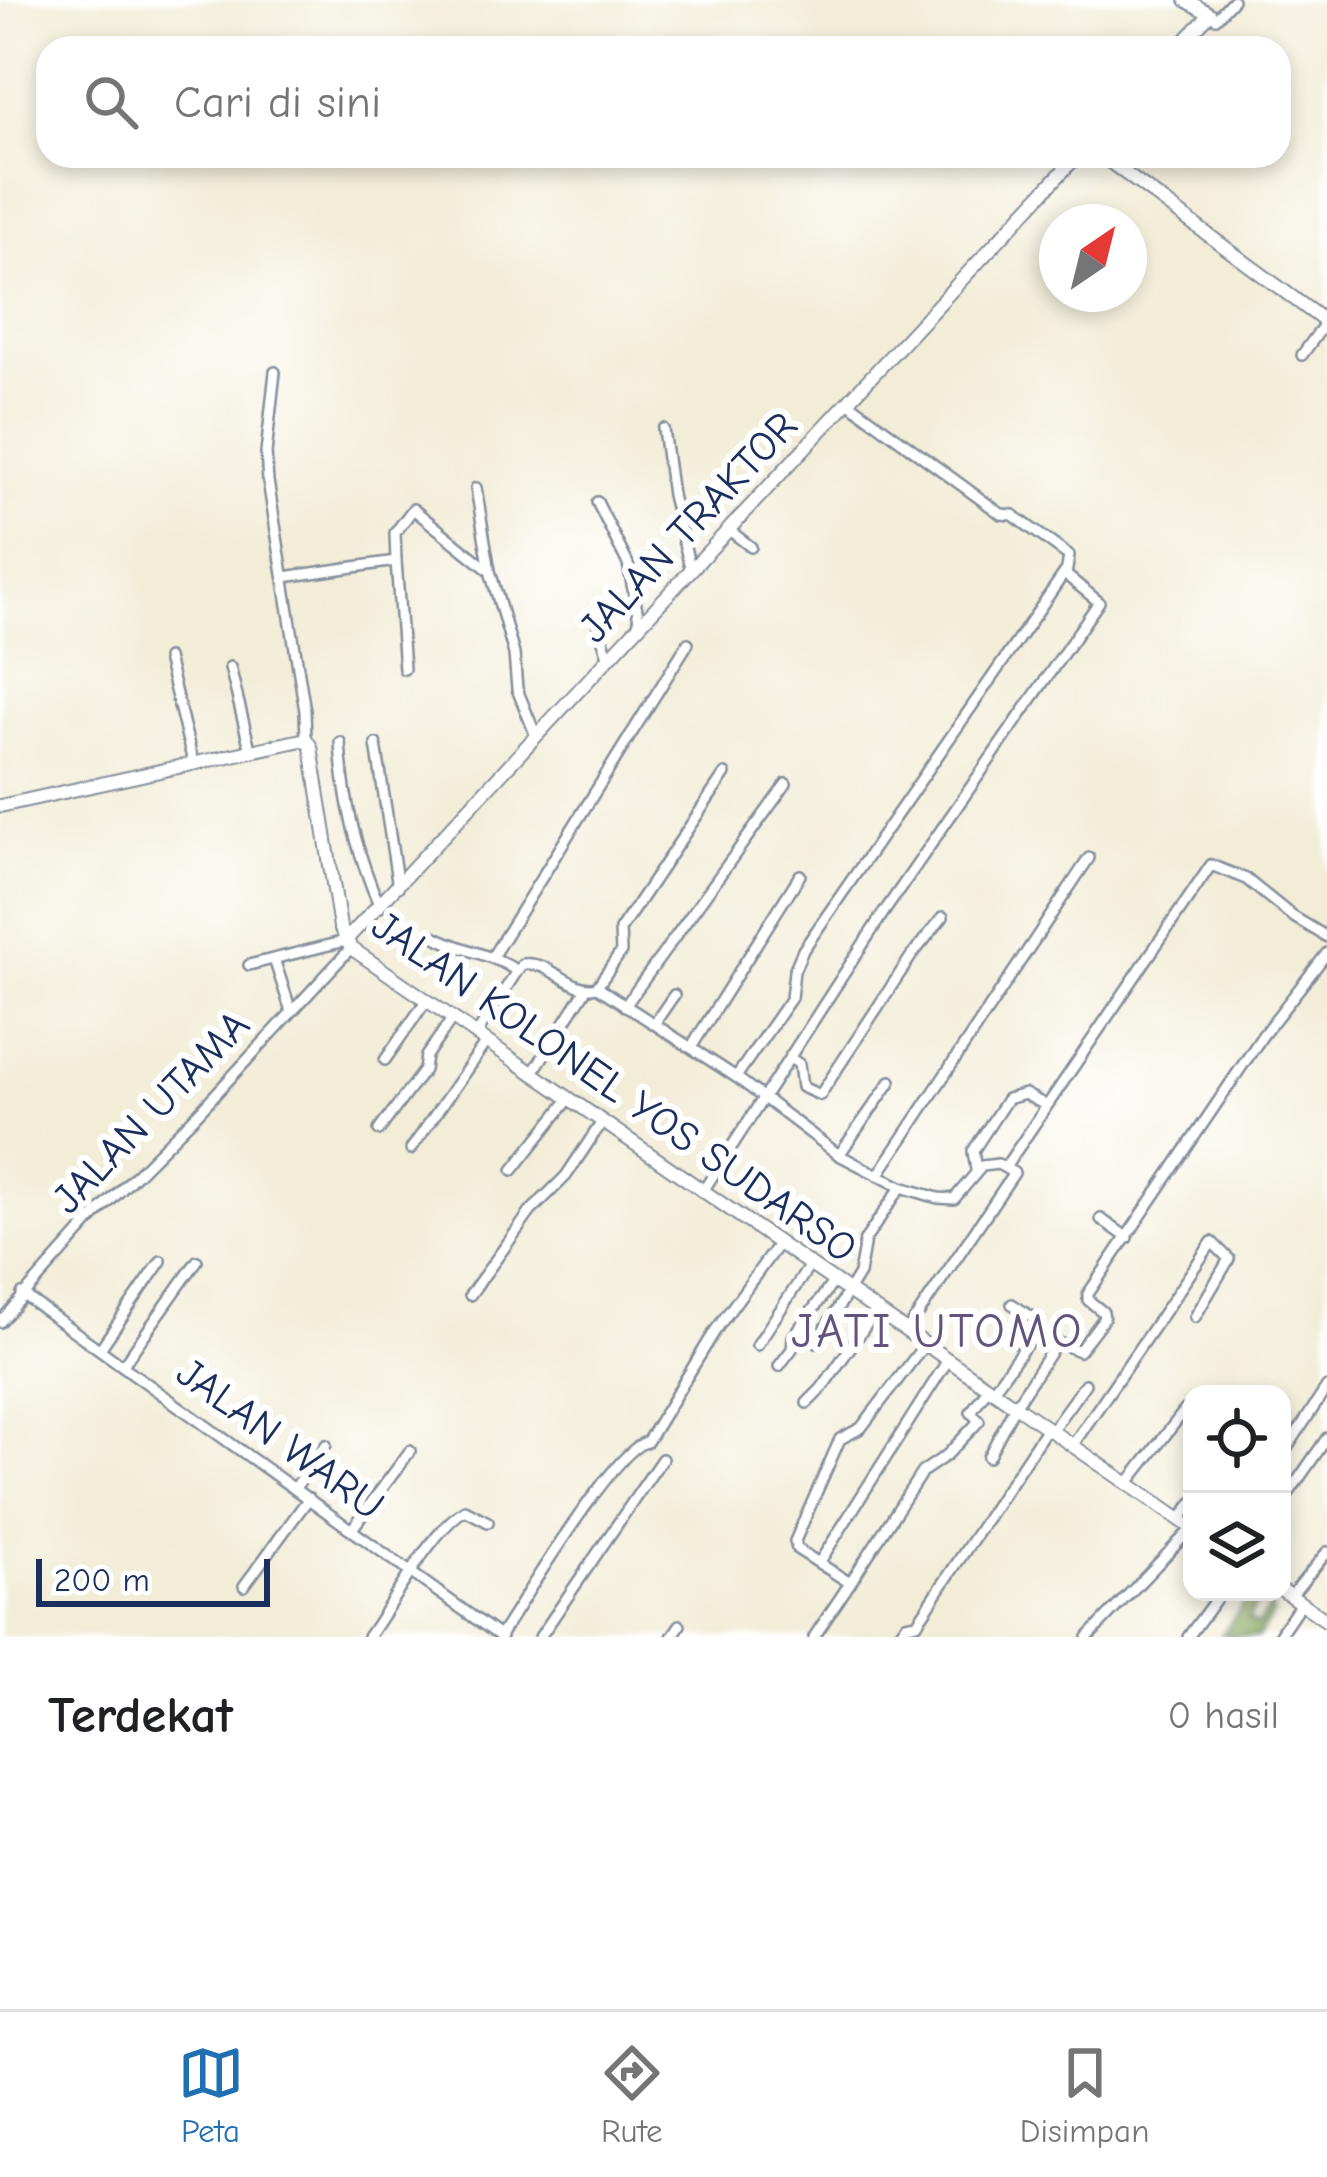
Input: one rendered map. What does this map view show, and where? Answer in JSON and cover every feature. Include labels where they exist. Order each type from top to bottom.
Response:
[{"type":"street","points":[[1186,0],[1216,18],[1233,0]]},
{"type":"street","points":[[1189,36],[1210,14]]},
{"type":"street","name":"JALAN TRAKTOR","points":[[348,945],[536,736],[1067,168]]},
{"type":"street","points":[[1118,168],[1326,322],[1301,355]]},
{"type":"street","points":[[0,806],[306,740],[266,453],[275,372]]},
{"type":"street","points":[[736,1077],[791,998],[794,971],[803,950],[1065,572],[1069,556],[1012,515],[1001,514],[848,402]]},
{"type":"street","points":[[663,429],[672,495],[691,571]]},
{"type":"street","points":[[476,488],[518,689],[536,736]]},
{"type":"street","points":[[597,502],[628,564],[640,625]]},
{"type":"street","points":[[404,669],[395,533],[413,509],[490,571]]},
{"type":"street","points":[[729,530],[751,547]]},
{"type":"street","points":[[284,577],[396,561]]},
{"type":"street","points":[[703,1191],[985,764],[1099,604],[1097,597],[1065,572]]},
{"type":"street","points":[[596,619],[609,658]]},
{"type":"street","points":[[494,955],[688,643]]},
{"type":"street","points":[[167,658],[193,762]]},
{"type":"street","points":[[230,667],[250,749]]},
{"type":"street","name":"JALAN KOLONEL YOS SUDARSO","points":[[306,740],[348,945],[1183,1522]]},
{"type":"street","points":[[340,742],[347,810],[380,907]]},
{"type":"street","points":[[376,744],[398,887]]},
{"type":"street","points":[[532,1073],[621,952],[620,930],[724,774]]},
{"type":"street","points":[[625,1006],[786,784]]},
{"type":"street","points":[[879,1174],[1089,858]]},
{"type":"street","points":[[1006,1166],[1210,865],[1246,879],[1327,937]]},
{"type":"street","points":[[692,1046],[800,875]]},
{"type":"street","points":[[790,1058],[799,1064],[802,1087],[820,1095],[912,955],[944,917]]},
{"type":"street","points":[[432,935],[472,953],[494,955],[517,971]]},
{"type":"street","points":[[249,965],[348,945]]},
{"type":"street","name":"JALAN UTAMA","points":[[0,1322],[197,1114],[348,945]]},
{"type":"street","points":[[988,1457],[1057,1342],[1079,1351],[1104,1318],[1088,1294],[1263,1035],[1327,953]]},
{"type":"street","points":[[274,959],[291,1011]]},
{"type":"street","points":[[411,1149],[517,971],[523,964],[537,962],[692,1046],[839,1155],[901,1187],[954,1198],[976,1170],[991,1163],[1006,1166],[1013,1175],[907,1331]]},
{"type":"street","points":[[654,1024],[674,995]]},
{"type":"street","points":[[385,1060],[426,1001]]},
{"type":"street","points":[[379,1130],[424,1070],[425,1058],[452,1019]]},
{"type":"street","points":[[839,1155],[891,1081]]},
{"type":"street","points":[[976,1170],[975,1146],[1007,1099],[1024,1094],[1045,1106]]},
{"type":"street","points":[[513,1170],[568,1099]]},
{"type":"street","points":[[470,1295],[531,1211],[566,1176],[602,1122]]},
{"type":"street","points":[[817,1342],[860,1270],[865,1240],[901,1187]]},
{"type":"street","points":[[1101,1219],[1128,1238]]},
{"type":"street","points":[[1072,1445],[1212,1242],[1229,1258],[1195,1317]]},
{"type":"street","points":[[500,1637],[589,1503],[631,1448],[646,1442],[715,1331],[778,1243]]},
{"type":"street","points":[[123,1365],[197,1261]]},
{"type":"street","points":[[100,1348],[160,1262]]},
{"type":"street","points":[[757,1345],[810,1265]]},
{"type":"street","points":[[778,1366],[834,1281]]},
{"type":"street","name":"JALAN WARU","points":[[22,1294],[500,1637]]},
{"type":"street","points":[[814,1637],[922,1472],[947,1455],[979,1421],[971,1412],[1039,1327],[1012,1304]]},
{"type":"street","points":[[808,1403],[876,1311]]},
{"type":"street","points":[[850,1583],[794,1546],[840,1438],[861,1428],[925,1344]]},
{"type":"street","points":[[819,1563],[948,1360]]},
{"type":"street","points":[[897,1637],[906,1625],[917,1623],[1085,1384]]},
{"type":"street","points":[[1291,1442],[1327,1387]]},
{"type":"street","points":[[1128,1484],[1183,1413]]},
{"type":"street","points":[[1289,1493],[1327,1438]]},
{"type":"street","points":[[295,1488],[326,1445]]},
{"type":"street","points":[[352,1529],[410,1451]]},
{"type":"street","points":[[540,1637],[662,1459]]},
{"type":"street","points":[[244,1586],[309,1498]]},
{"type":"street","points":[[368,1637],[438,1533],[466,1510],[488,1522]]},
{"type":"street","points":[[1088,1637],[1183,1527]]},
{"type":"street","points":[[1327,1552],[1291,1596],[1327,1621]]},
{"type":"street","points":[[1188,1637],[1214,1601]]},
{"type":"street","points":[[1278,1637],[1289,1601]]},
{"type":"street","points":[[672,1637],[680,1625]]},
{"type":"green space","points":[[1246,1601],[1258,1601],[1248,1619],[1257,1625],[1271,1606],[1273,1614],[1258,1637],[1222,1635]]},
{"type":"district","name":"JATI UTOMO","points":[[938,1330]]}]
